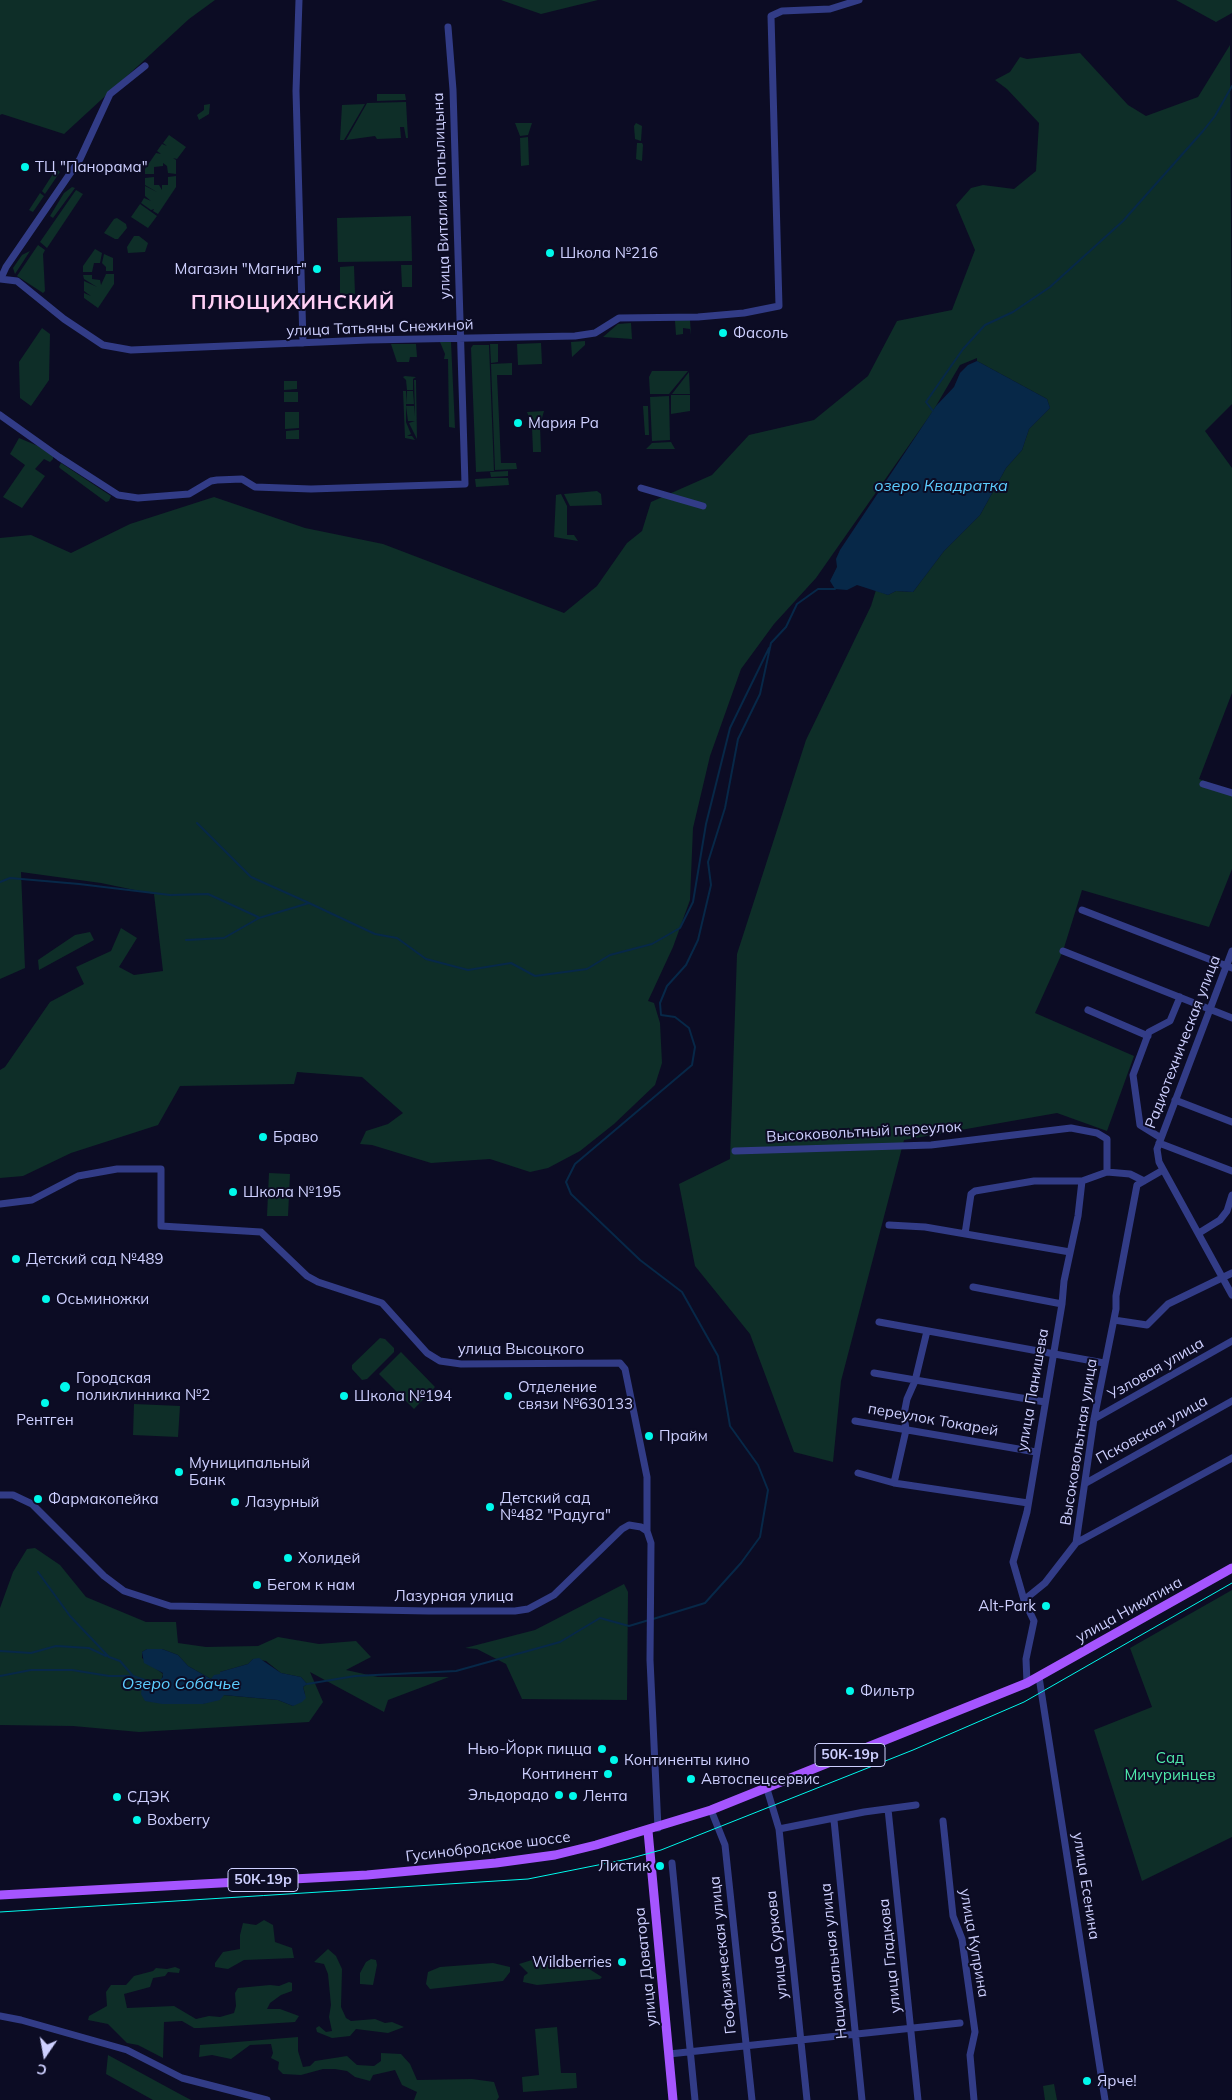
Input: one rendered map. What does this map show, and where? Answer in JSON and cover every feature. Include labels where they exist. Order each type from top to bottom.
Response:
[{"type":"main road","name":"улица Никитина","points":[[1039,1677],[1232,1568]]},
{"type":"main road","name":"Гусинобродское шоссе","points":[[0,1895],[368,1874],[496,1863],[555,1855],[648,1831],[711,1810],[767,1789],[1039,1677]]},
{"type":"main road","name":"улица Доватора","points":[[648,1831],[673,2100]]},
{"type":"street","points":[[298,0],[296,92],[304,343]]},
{"type":"street","name":"улица Татьяны Снежиной","points":[[1,278],[17,281],[64,319],[103,345],[131,350],[590,334],[619,318],[698,317],[744,313],[779,306],[770,16],[782,11],[830,9],[859,0]]},
{"type":"street","name":"улица Виталия Потылицына","points":[[0,415],[118,496],[138,498],[189,494],[210,481],[242,479],[255,487],[303,488],[466,484],[453,90],[448,27]]},
{"type":"street","points":[[1,278],[6,267],[80,159],[110,94],[145,66]]},
{"type":"street","points":[[641,488],[703,506]]},
{"type":"street","points":[[1203,784],[1232,792]]},
{"type":"street","points":[[1082,910],[1229,967]]},
{"type":"street","points":[[1063,951],[1232,1018]]},
{"type":"street","name":"Радиотехническая улица","points":[[1160,1140],[1210,1009],[1229,967],[1232,951]]},
{"type":"street","points":[[1180,997],[1170,1021],[1149,1032],[1133,1075],[1139,1107],[1138,1120],[1140,1125],[1160,1140],[1232,1170]]},
{"type":"street","points":[[1088,1010],[1148,1036]]},
{"type":"street","points":[[1175,1100],[1232,1122]]},
{"type":"street","name":"Высоковольтный переулок","points":[[735,1151],[931,1146],[1071,1128],[1097,1133],[1107,1139],[1107,1172]]},
{"type":"street","points":[[1160,1140],[1157,1149],[1163,1170],[1232,1296]]},
{"type":"street","name":"улица Высоцкого","points":[[0,1204],[32,1200],[78,1176],[117,1169],[161,1169],[161,1226],[261,1232],[307,1276],[318,1282],[382,1303],[427,1353],[440,1361],[461,1364],[620,1363],[625,1369],[647,1477],[647,1532]]},
{"type":"street","points":[[965,1234],[971,1194],[975,1191],[1034,1181],[1082,1181],[1107,1172],[1130,1174],[1141,1183],[1163,1170]]},
{"type":"street","name":"улица Панишева","points":[[1024,1600],[1013,1562],[1028,1503],[1054,1354],[1064,1281],[1078,1216],[1082,1181]]},
{"type":"street","name":"Высоковольтная улица","points":[[1024,1600],[1045,1583],[1076,1543],[1094,1419],[1114,1320],[1116,1296],[1141,1183]]},
{"type":"street","points":[[1199,1233],[1220,1220],[1227,1211],[1232,1195]]},
{"type":"street","points":[[889,1225],[925,1228],[1070,1252]]},
{"type":"street","points":[[1114,1320],[1147,1325],[1168,1304],[1232,1273]]},
{"type":"street","points":[[973,1287],[1062,1304]]},
{"type":"street","points":[[878,1322],[1104,1363]]},
{"type":"street","points":[[894,1484],[906,1430],[904,1414],[912,1384],[915,1381],[927,1332]]},
{"type":"street","name":"Узловая улица","points":[[1094,1419],[1232,1341]]},
{"type":"street","points":[[874,1373],[1045,1402]]},
{"type":"street","name":"Псковская улица","points":[[1086,1484],[1232,1401]]},
{"type":"street","name":"переулок Токарей","points":[[855,1421],[1036,1452]]},
{"type":"street","points":[[1076,1543],[1232,1458]]},
{"type":"street","points":[[858,1473],[894,1484],[1028,1503]]},
{"type":"street","name":"Лазурная улица","points":[[0,1494],[12,1495],[32,1504],[104,1576],[124,1591],[170,1606],[420,1611],[515,1611],[528,1609],[554,1595],[622,1529],[629,1525],[641,1527],[647,1532]]},
{"type":"street","points":[[647,1532],[651,1543],[650,1660],[658,1828]]},
{"type":"street","points":[[1024,1600],[1034,1621],[1026,1659],[1027,1683]]},
{"type":"street","name":"улица Есенина","points":[[1039,1677],[1105,2100]]},
{"type":"street","name":"улица Суркова","points":[[767,1789],[779,1829],[807,2100]]},
{"type":"street","points":[[779,1829],[916,1804]]},
{"type":"street","name":"улица Гладкова","points":[[888,1809],[918,2100]]},
{"type":"street","name":"Геофизическая улица","points":[[711,1810],[725,1844],[752,2100]]},
{"type":"street","name":"Национальная улица","points":[[834,1820],[862,2100]]},
{"type":"street","name":"улица Куприна","points":[[943,1821],[953,1916],[962,1939],[974,2032],[970,2055],[974,2100]]},
{"type":"street","points":[[672,1863],[695,2100]]},
{"type":"street","points":[[0,2016],[127,2050],[182,2078],[268,2100]]},
{"type":"street","points":[[669,2054],[800,2038],[960,2023]]},
{"type":"green space","points":[[0,0],[215,0],[189,19],[64,134],[2,114],[0,115]]},
{"type":"green space","points":[[501,0],[598,0],[541,14]]},
{"type":"green space","points":[[1176,0],[1232,0],[1232,13],[1216,22]]},
{"type":"green space","points":[[1230,45],[1232,404],[1205,431],[1232,468],[1232,693],[1199,779],[1232,791],[1232,869],[1209,927],[1082,890],[1063,951],[1035,1013],[1134,1056],[1107,1131],[1057,1113],[904,1140],[841,1381],[833,1462],[794,1452],[750,1334],[695,1266],[679,1184],[730,1159],[737,954],[806,740],[871,606],[876,590],[888,595],[896,591],[913,592],[944,551],[980,515],[1006,468],[1022,450],[1029,429],[1050,408],[1047,399],[977,361],[977,358],[960,365],[933,411],[816,578],[774,624],[741,669],[710,756],[693,828],[690,900],[673,947],[648,1001],[654,1003],[660,1023],[662,1063],[655,1085],[614,1124],[580,1151],[548,1168],[530,1172],[490,1159],[431,1163],[372,1145],[360,1144],[366,1131],[388,1124],[403,1113],[362,1077],[297,1072],[294,1084],[180,1086],[158,1125],[71,1153],[23,1176],[0,1178],[0,1070],[5,1067],[50,1002],[84,984],[76,967],[111,951],[121,928],[137,938],[119,967],[134,975],[163,971],[154,894],[101,883],[21,872],[25,968],[0,979],[0,538],[31,535],[71,553],[130,524],[214,497],[305,528],[383,544],[564,613],[597,586],[627,543],[642,531],[651,502],[712,475],[749,435],[814,420],[868,376],[897,321],[952,310],[975,250],[956,205],[971,188],[983,185],[1014,189],[1036,171],[1039,123],[1007,89],[995,80],[1010,72],[1020,57],[1027,59],[1080,53],[1128,105],[1146,116],[1198,97]]},
{"type":"green space","points":[[377,94],[405,94],[406,100],[377,101]]},
{"type":"green space","points":[[406,102],[408,138],[406,138],[404,127],[400,127],[401,138],[377,139],[375,136],[346,140],[367,103]]},
{"type":"green space","points":[[210,104],[209,114],[199,120],[197,115],[204,110],[204,105]]},
{"type":"green space","points":[[365,104],[344,140],[340,140],[342,105]]},
{"type":"green space","points":[[515,123],[532,123],[528,135],[520,136]]},
{"type":"green space","points":[[636,123],[642,126],[641,141],[635,139],[634,126]]},
{"type":"green space","points":[[169,135],[186,147],[177,159],[173,158],[176,160],[176,174],[168,173],[167,166],[163,163],[163,166],[154,167],[154,174],[145,174],[145,169],[156,153],[161,154],[157,151],[162,144],[167,146],[163,143]]},
{"type":"green space","points":[[528,137],[529,165],[521,166],[520,138]]},
{"type":"green space","points":[[637,143],[642,143],[643,145],[642,161],[636,159]]},
{"type":"green space","points":[[56,169],[60,172],[45,194],[42,191]]},
{"type":"green space","points":[[176,176],[176,187],[158,214],[153,211],[154,209],[151,210],[141,203],[144,198],[151,201],[145,196],[145,186],[157,192],[145,185],[145,178],[154,177],[154,185],[159,185],[162,190],[162,185],[168,185],[168,177]]},
{"type":"green space","points":[[72,187],[75,188],[53,218],[50,216],[64,193]]},
{"type":"green space","points":[[76,190],[83,194],[47,248],[40,242]]},
{"type":"green space","points":[[40,193],[44,196],[33,212],[29,210]]},
{"type":"green space","points":[[140,204],[157,216],[148,228],[131,217]]},
{"type":"green space","points":[[411,216],[412,261],[338,262],[337,218]]},
{"type":"green space","points":[[117,218],[126,224],[127,228],[118,239],[115,239],[104,233],[114,219]]},
{"type":"green space","points":[[134,236],[139,236],[148,243],[145,252],[128,253],[127,247]]},
{"type":"green space","points":[[38,245],[45,250],[43,254],[45,291],[43,293],[17,276]]},
{"type":"green space","points":[[95,249],[102,253],[100,263],[94,263],[92,272],[83,272],[83,266]]},
{"type":"green space","points":[[30,251],[15,274],[13,268],[22,255]]},
{"type":"green space","points":[[104,254],[113,258],[113,271],[106,271],[106,267],[102,263]]},
{"type":"green space","points":[[401,265],[412,265],[412,287],[402,287]]},
{"type":"green space","points":[[354,266],[355,294],[340,294],[340,267]]},
{"type":"green space","points":[[106,274],[114,274],[114,284],[98,308],[84,298],[84,293],[91,296],[84,291],[84,281],[97,287],[84,279],[83,275],[92,275],[92,279],[100,280],[101,285]]},
{"type":"green space","points":[[673,319],[690,320],[691,335],[690,329],[683,328],[683,334],[676,335],[675,321]]},
{"type":"green space","points":[[631,323],[632,339],[603,337],[618,324]]},
{"type":"green space","points":[[42,328],[50,334],[49,380],[31,406],[20,398],[19,362]]},
{"type":"green space","points":[[585,341],[585,345],[572,357],[571,342]]},
{"type":"green space","points":[[440,342],[451,342],[455,428],[449,427],[448,359],[444,359],[445,354]]},
{"type":"green space","points":[[541,343],[542,364],[518,365],[517,344]]},
{"type":"green space","points":[[391,344],[416,344],[417,357],[410,357],[409,362],[397,362]]},
{"type":"green space","points":[[490,344],[498,344],[498,362],[491,363]]},
{"type":"green space","points":[[473,345],[489,345],[494,471],[476,472],[471,348]]},
{"type":"green space","points":[[512,363],[512,375],[497,375],[501,463],[516,463],[517,469],[495,470],[491,364]]},
{"type":"green space","points":[[652,371],[688,371],[669,394],[650,394],[649,377]]},
{"type":"green space","points":[[689,372],[690,394],[672,394]]},
{"type":"green space","points":[[403,377],[416,377],[413,379],[413,390],[407,390],[406,380]]},
{"type":"green space","points":[[414,380],[416,380],[417,439],[409,423],[415,421],[408,421],[406,406],[414,406],[415,416]]},
{"type":"green space","points":[[284,381],[297,381],[297,389],[284,390]]},
{"type":"green space","points":[[403,391],[406,391],[406,422],[411,434],[407,436],[412,436],[415,440],[405,438]]},
{"type":"green space","points":[[407,391],[413,391],[414,404],[406,404]]},
{"type":"green space","points":[[284,392],[298,392],[298,402],[284,402]]},
{"type":"green space","points":[[671,395],[690,395],[690,411],[671,414]]},
{"type":"green space","points":[[669,396],[670,440],[652,441],[650,397]]},
{"type":"green space","points":[[643,406],[648,406],[649,435],[645,435]]},
{"type":"green space","points":[[544,411],[540,425],[532,425],[527,412]]},
{"type":"green space","points":[[285,412],[299,412],[299,428],[285,429]]},
{"type":"green space","points":[[540,426],[541,452],[533,452],[532,427]]},
{"type":"green space","points":[[299,430],[299,439],[286,439],[286,431]]},
{"type":"green space","points":[[19,438],[38,446],[53,456],[50,462],[44,459],[35,469],[45,476],[22,508],[3,497],[25,465],[10,454]]},
{"type":"green space","points":[[671,442],[675,449],[646,449],[652,443]]},
{"type":"green space","points":[[61,463],[111,496],[109,501],[106,502],[61,469],[59,467]]},
{"type":"green space","points":[[508,471],[508,476],[491,477],[490,472]]},
{"type":"green space","points":[[508,478],[509,485],[476,487],[475,479]]},
{"type":"green space","points":[[597,491],[601,494],[602,505],[570,506],[564,494]]},
{"type":"green space","points":[[561,494],[567,506],[567,535],[574,535],[578,541],[554,537],[556,495]]},
{"type":"green space","points":[[90,932],[94,940],[39,970],[38,960],[75,935]]},
{"type":"green space","points":[[269,1173],[290,1174],[288,1216],[267,1216]]},
{"type":"green space","points":[[380,1338],[385,1339],[394,1348],[394,1352],[367,1379],[362,1380],[352,1369],[352,1365]]},
{"type":"green space","points":[[401,1352],[435,1387],[414,1409],[379,1374]]},
{"type":"green space","points":[[134,1404],[180,1406],[178,1437],[133,1435]]},
{"type":"green space","points":[[35,1548],[60,1565],[86,1597],[146,1622],[176,1622],[178,1643],[206,1647],[258,1646],[278,1637],[319,1644],[356,1641],[371,1657],[346,1670],[378,1677],[449,1677],[388,1700],[384,1712],[310,1672],[323,1702],[309,1722],[139,1732],[73,1726],[0,1725],[0,1608],[13,1572],[27,1549]],"holes":[[[147,1649],[162,1649],[178,1655],[188,1666],[211,1679],[221,1675],[220,1672],[248,1664],[253,1659],[266,1661],[281,1673],[301,1677],[307,1684],[303,1687],[305,1694],[293,1706],[278,1700],[223,1695],[203,1704],[162,1704],[161,1681],[163,1674],[142,1658],[142,1652]]]},
{"type":"green space","points":[[624,1584],[628,1592],[627,1700],[522,1699],[506,1664],[477,1649],[465,1648],[535,1630]]},
{"type":"green space","name":"Сад Мичуринцев","points":[[1232,1590],[1232,1837],[1142,1881],[1094,1730],[1152,1707],[1130,1648]]},
{"type":"green space","points":[[264,1920],[273,1925],[275,1942],[292,1948],[294,1958],[244,1960],[228,1969],[215,1967],[215,1963],[223,1952],[240,1949],[240,1935],[243,1923],[256,1925]]},
{"type":"green space","points":[[328,1949],[336,1956],[342,1969],[341,2007],[346,2018],[351,2021],[375,2019],[385,2023],[392,2022],[404,2027],[388,2033],[356,2029],[350,2036],[332,2038],[317,2032],[316,2028],[319,2026],[326,2032],[332,2031],[329,2017],[331,2005],[328,1974],[324,1964],[314,1962]]},
{"type":"green space","points":[[371,1959],[376,1960],[377,1965],[373,1985],[360,1984],[360,1973],[366,1962]]},
{"type":"green space","points":[[547,1959],[560,1964],[586,1967],[602,1977],[600,1979],[537,1985],[523,1982],[524,1976],[528,1973],[519,1964],[532,1960]]},
{"type":"green space","points":[[493,1963],[510,1967],[510,1972],[503,1981],[430,1989],[426,1984],[428,1972],[440,1967]]},
{"type":"green space","points":[[175,1967],[180,1969],[179,1973],[168,1972],[165,1976],[153,1978],[150,1987],[124,1994],[127,2008],[174,2006],[196,2019],[209,2016],[220,2017],[234,2013],[236,2006],[235,1993],[238,1988],[279,1986],[289,1982],[292,1983],[292,1991],[281,1995],[270,2003],[267,2009],[280,2009],[299,2016],[295,2022],[200,2028],[194,2028],[182,2021],[164,2022],[163,2058],[138,2045],[127,2043],[108,2024],[88,2020],[89,2016],[107,2006],[106,1992],[111,1985],[126,1985],[134,1976],[153,1971],[156,1968],[167,1969]]},
{"type":"green space","points":[[557,2027],[561,2073],[576,2073],[577,2088],[523,2092],[522,2077],[539,2075],[535,2029]]},
{"type":"green space","points":[[298,2037],[298,2051],[303,2067],[310,2066],[315,2061],[347,2056],[357,2065],[374,2066],[381,2061],[381,2053],[401,2054],[410,2064],[417,2080],[472,2079],[494,2082],[499,2097],[497,2100],[414,2100],[417,2092],[402,2085],[395,2070],[373,2075],[370,2081],[355,2077],[347,2071],[335,2069],[323,2069],[301,2075],[283,2074],[278,2069],[279,2062],[271,2058],[273,2053],[271,2044],[250,2045],[231,2059],[212,2055],[199,2057],[200,2045]]},
{"type":"green space","points":[[108,2055],[191,2100],[153,2100],[106,2074]]},
{"type":"green space","points":[[1054,2084],[1057,2100],[1045,2100],[1043,2086]]},
{"type":"water","name":"озеро Квадратка","points":[[977,361],[1047,399],[1050,408],[1029,429],[1022,450],[1006,468],[980,515],[944,551],[913,592],[896,591],[888,595],[857,585],[847,590],[835,589],[830,581],[837,567],[836,559],[840,550],[936,406],[954,387],[960,373],[968,365]]},
{"type":"water","name":"Озеро Собачье","points":[[147,1649],[162,1649],[178,1655],[188,1666],[211,1679],[214,1675],[220,1674],[220,1672],[248,1664],[253,1659],[259,1658],[281,1673],[301,1677],[307,1684],[303,1687],[306,1698],[293,1706],[278,1700],[224,1695],[220,1700],[203,1704],[162,1704],[145,1701],[141,1694],[142,1687],[156,1684],[163,1677],[163,1673],[144,1663],[142,1652]]},
{"type":"waterway","points":[[933,411],[926,402],[963,349],[985,325],[1013,312],[1050,287],[1123,221],[1203,131],[1215,116],[1232,86]]},
{"type":"waterway","points":[[653,1619],[705,1603],[741,1563],[760,1537],[768,1490],[758,1465],[730,1426],[718,1356],[682,1292],[640,1260],[571,1194],[566,1182],[575,1164],[692,1065],[695,1047],[689,1028],[675,1017],[661,1015],[660,1003],[667,986],[686,965],[698,940],[711,885],[708,862],[725,808],[738,739],[760,694],[771,643],[786,627],[797,604],[818,589],[835,589]]},
{"type":"waterway","points":[[186,940],[224,938],[259,918],[309,903],[375,934],[397,938],[426,959],[468,970],[511,963],[535,976],[587,969],[610,955],[652,944],[680,928],[693,902],[706,824],[730,728],[769,648]]},
{"type":"waterway","points":[[197,823],[251,877],[309,903]]},
{"type":"waterway","points":[[0,882],[10,878],[170,895],[208,894],[258,917]]},
{"type":"waterway","points":[[38,1572],[70,1616],[109,1657],[120,1661],[133,1676],[156,1684]]},
{"type":"waterway","points":[[307,1684],[355,1676],[456,1671],[560,1642],[600,1618],[629,1626],[649,1620]]},
{"type":"waterway","points":[[0,1651],[31,1653],[56,1646],[89,1648],[106,1656]]},
{"type":"waterway","points":[[0,1676],[31,1670],[72,1670],[109,1676],[132,1676]]},
{"type":"tram line","points":[[0,1912],[528,1879],[628,1859],[661,1850],[913,1750],[1024,1702],[1232,1583]]},
{"type":"place","name":"ТЦ \"Панорама\"","points":[[25,167]]},
{"type":"place","name":"Школа №216","points":[[550,253]]},
{"type":"place","name":"Магазин \"Магнит\"","points":[[317,269]]},
{"type":"place","name":"Фасоль","points":[[723,333]]},
{"type":"place","name":"Мария Ра","points":[[518,423]]},
{"type":"place","name":"Браво","points":[[263,1137]]},
{"type":"place","name":"Школа №195","points":[[233,1192]]},
{"type":"place","name":"Детский сад №489","points":[[16,1259]]},
{"type":"place","name":"Осьминожки","points":[[46,1299]]},
{"type":"place","name":"Городская поликлинника №2","points":[[65,1387]]},
{"type":"place","name":"Школа №194","points":[[344,1396]]},
{"type":"place","name":"Отделение связи №630133","points":[[508,1396]]},
{"type":"place","name":"Рентген","points":[[45,1403]]},
{"type":"place","name":"Прайм","points":[[649,1436]]},
{"type":"place","name":"Муниципальный Банк","points":[[179,1472]]},
{"type":"place","name":"Фармакопейка","points":[[38,1499]]},
{"type":"place","name":"Лазурный","points":[[235,1502]]},
{"type":"place","name":"Детский сад №482 \"Радуга\"","points":[[490,1507]]},
{"type":"place","name":"Холидей","points":[[288,1558]]},
{"type":"place","name":"Бегом к нам","points":[[257,1585]]},
{"type":"place","name":"Alt-Park","points":[[1046,1606]]},
{"type":"place","name":"Фильтр","points":[[850,1691]]},
{"type":"place","name":"Нью-Йорк пицца","points":[[602,1749]]},
{"type":"place","name":"Континенты кино","points":[[614,1760]]},
{"type":"place","name":"Континент","points":[[608,1774]]},
{"type":"place","name":"Автоспецсервис","points":[[691,1779]]},
{"type":"place","name":"Эльдорадо","points":[[559,1795]]},
{"type":"place","name":"Лента","points":[[573,1796]]},
{"type":"place","name":"СДЭК","points":[[117,1797]]},
{"type":"place","name":"Boxberry","points":[[137,1820]]},
{"type":"place","name":"Листик","points":[[660,1866]]},
{"type":"place","name":"Wildberries","points":[[622,1962]]},
{"type":"place","name":"Ярче!","points":[[1087,2081]]},
{"type":"district","name":"ПЛЮЩИХИНСКИЙ","points":[[293,303]]}]
